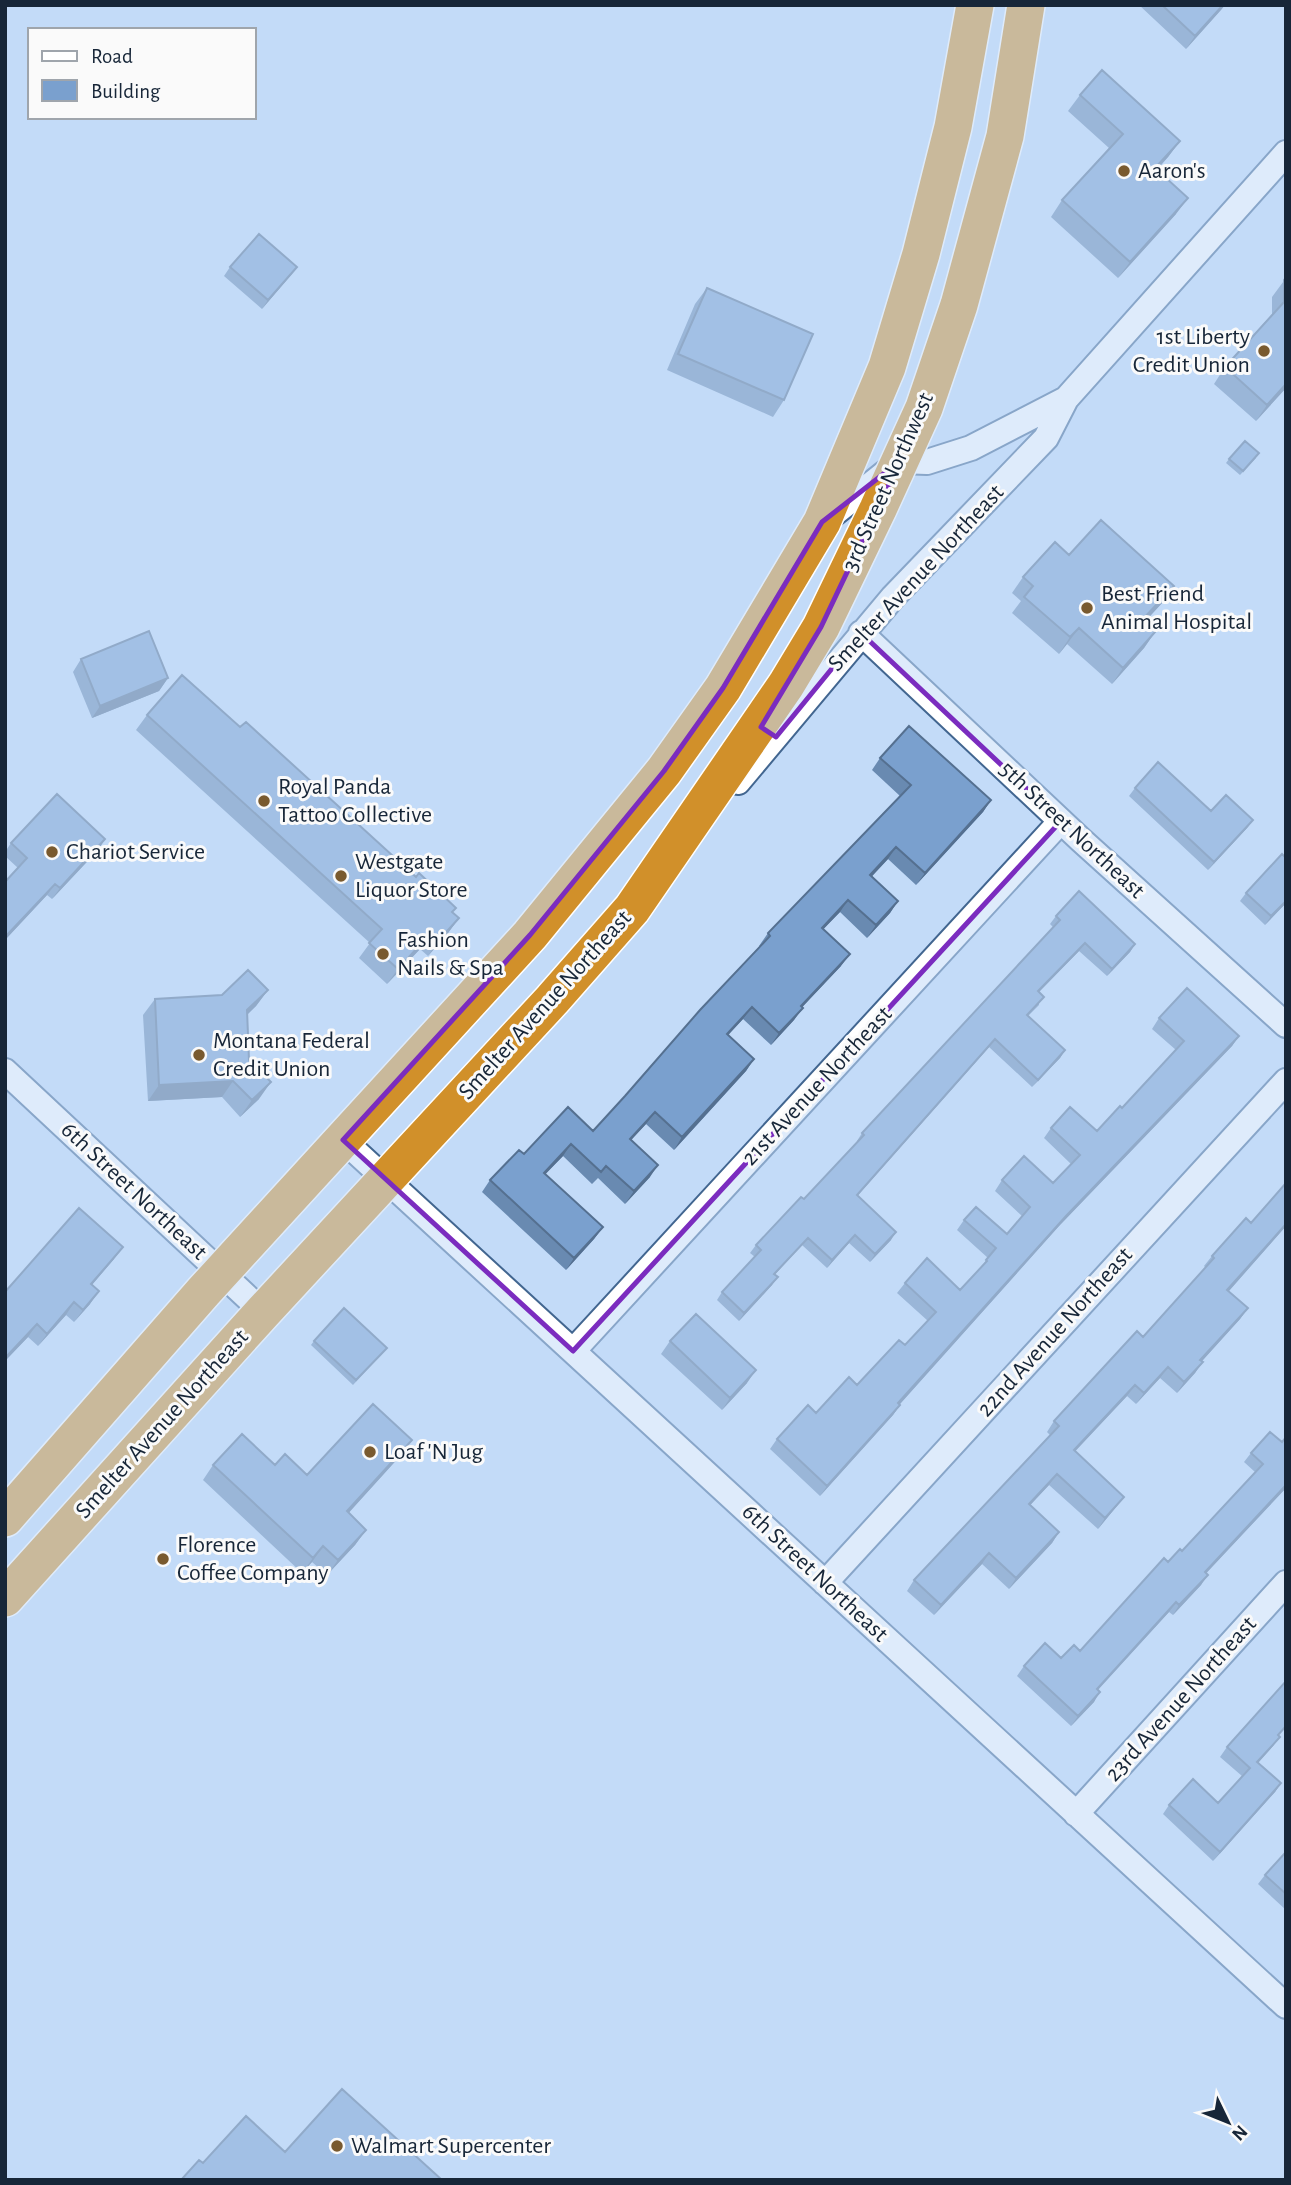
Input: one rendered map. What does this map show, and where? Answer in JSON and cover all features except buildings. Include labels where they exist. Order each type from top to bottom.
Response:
[{"type":"highway","name":"3rd Street Northwest","points":[[343,1140],[530,935],[664,771],[723,688],[822,522],[887,367],[917,266],[953,127],[975,5]]},
{"type":"highway","name":"3rd Street Northwest","points":[[632,909],[786,685],[821,627],[924,408],[959,304],[1005,136],[1026,5]]},
{"type":"highway","name":"Smelter Avenue Northeast","points":[[5,1598],[262,1312],[552,1000],[632,909]]},
{"type":"highway","points":[[5,1518],[221,1273],[343,1140]]},
{"type":"street","name":"Smelter Avenue Northeast","points":[[632,909],[861,633],[1046,438],[1066,399],[1286,153]]},
{"type":"street","name":"Smelter Avenue Northeast","points":[[900,461],[926,462],[971,448],[1066,399]]},
{"type":"street","points":[[822,522],[900,461]]},
{"type":"street","name":"5th Street Northeast","points":[[861,633],[1061,821],[1286,1025]]},
{"type":"street","name":"21st Avenue Northeast","points":[[573,1352],[1061,821]]},
{"type":"street","name":"6th Street Northeast","points":[[5,1071],[262,1312]]},
{"type":"street","name":"22nd Avenue Northeast","points":[[825,1583],[1286,1081]]},
{"type":"street","name":"6th Street Northeast","points":[[343,1140],[1286,2006]]},
{"type":"street","name":"23rd Avenue Northeast","points":[[1076,1814],[1286,1583]]},
{"type":"highlighted area","points":[[900,461],[821,627],[761,727],[776,737],[861,633],[1061,821],[573,1351],[343,1140],[530,935],[664,771],[723,688],[822,522]]},
{"type":"place","name":"Aaron's","points":[[1124,171]]},
{"type":"place","name":"1st Liberty Credit Union","points":[[1264,351]]},
{"type":"place","name":"Best Friend Animal Hospital","points":[[1087,608]]},
{"type":"place","name":"Royal Panda Tattoo Collective","points":[[264,801]]},
{"type":"place","name":"Chariot Service","points":[[52,852]]},
{"type":"place","name":"Westgate Liquor Store","points":[[341,876]]},
{"type":"place","name":"Fashion Nails & Spa","points":[[383,954]]},
{"type":"place","name":"Montana Federal Credit Union","points":[[199,1055]]},
{"type":"place","name":"Loaf 'N Jug","points":[[370,1452]]},
{"type":"place","name":"Florence Coffee Company","points":[[163,1559]]},
{"type":"place","name":"Walmart Supercenter","points":[[337,2146]]}]
